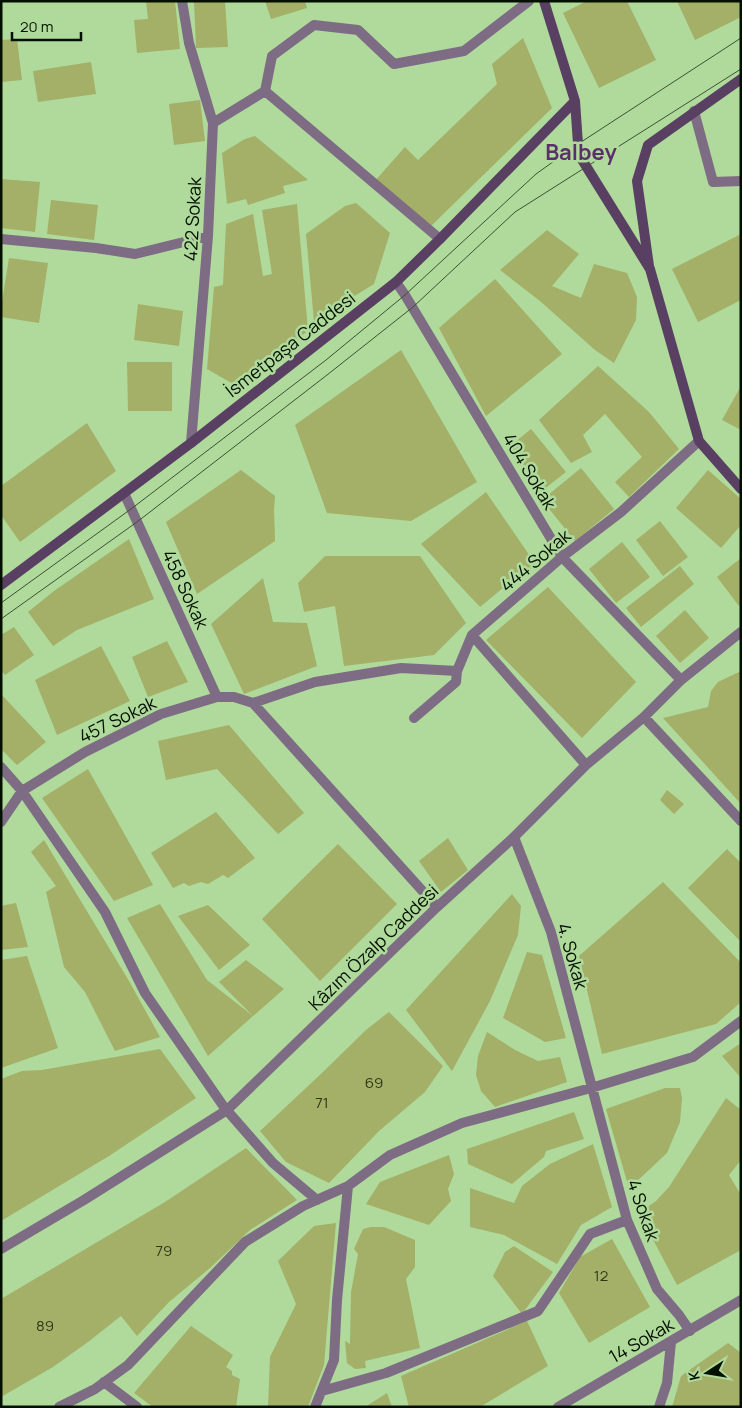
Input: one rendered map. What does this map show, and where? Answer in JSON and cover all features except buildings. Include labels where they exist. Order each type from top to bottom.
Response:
[{"type":"street","name":"422 Sokak","points":[[182,1],[189,43],[213,123],[208,236],[191,443]]},
{"type":"street","points":[[213,123],[265,90],[272,56],[314,25],[358,30],[394,64],[464,51],[529,1]]},
{"type":"street","points":[[544,1],[576,101],[578,144],[581,158],[650,269]]},
{"type":"street","points":[[741,79],[648,145],[636,181],[650,269],[699,441],[741,489]]},
{"type":"street","points":[[265,90],[440,239]]},
{"type":"street","name":"İsmetpaşa Caddesi","points":[[1,585],[191,443],[396,282],[576,101]]},
{"type":"street","points":[[694,111],[713,182],[741,181]]},
{"type":"street","points":[[1,239],[96,248],[135,254],[208,236]]},
{"type":"street","name":"404 Sokak","points":[[396,282],[562,557],[681,680]]},
{"type":"street","name":"444 Sokak","points":[[414,718],[456,682],[457,671],[472,635],[562,557],[621,512],[699,441]]},
{"type":"street","name":"458 Sokak","points":[[124,493],[217,698]]},
{"type":"street","name":"Kâzım Özalp Caddesi","points":[[1,1249],[84,1200],[227,1110],[438,907],[514,837],[586,765],[644,717],[681,680],[741,632]]},
{"type":"street","points":[[472,635],[586,765]]},
{"type":"street","points":[[438,907],[253,703],[315,682],[401,668],[457,671]]},
{"type":"street","name":"457 Sokak","points":[[22,791],[85,752],[161,714],[217,698],[234,697],[253,703]]},
{"type":"street","points":[[644,717],[741,820]]},
{"type":"street","points":[[1,767],[22,791],[105,912],[146,993],[227,1110],[273,1163],[317,1200]]},
{"type":"street","points":[[1,822],[22,791]]},
{"type":"street","name":"4. Sokak","points":[[514,837],[550,932],[591,1088]]},
{"type":"street","points":[[60,1407],[95,1389],[128,1365],[246,1242],[303,1206],[348,1186],[390,1155],[462,1123],[591,1088],[693,1057],[741,1021]]},
{"type":"street","name":"4 Sokak","points":[[591,1088],[627,1220],[657,1289],[690,1331]]},
{"type":"street","points":[[316,1407],[334,1360],[337,1300],[348,1186]]},
{"type":"street","points":[[322,1391],[386,1373],[538,1311],[590,1234],[627,1220]]},
{"type":"street","name":"14 Sokak","points":[[558,1407],[741,1300]]},
{"type":"street","points":[[660,1407],[667,1383],[671,1342]]},
{"type":"street","points":[[104,1382],[138,1407]]},
{"type":"tram line","points":[[1,603],[131,509],[326,360],[405,295],[536,174],[578,144],[741,38]]},
{"type":"tram line","points":[[1,619],[137,522],[413,307],[515,212],[741,69]]},
{"type":"district","name":"Balbey","points":[[581,152]]}]
